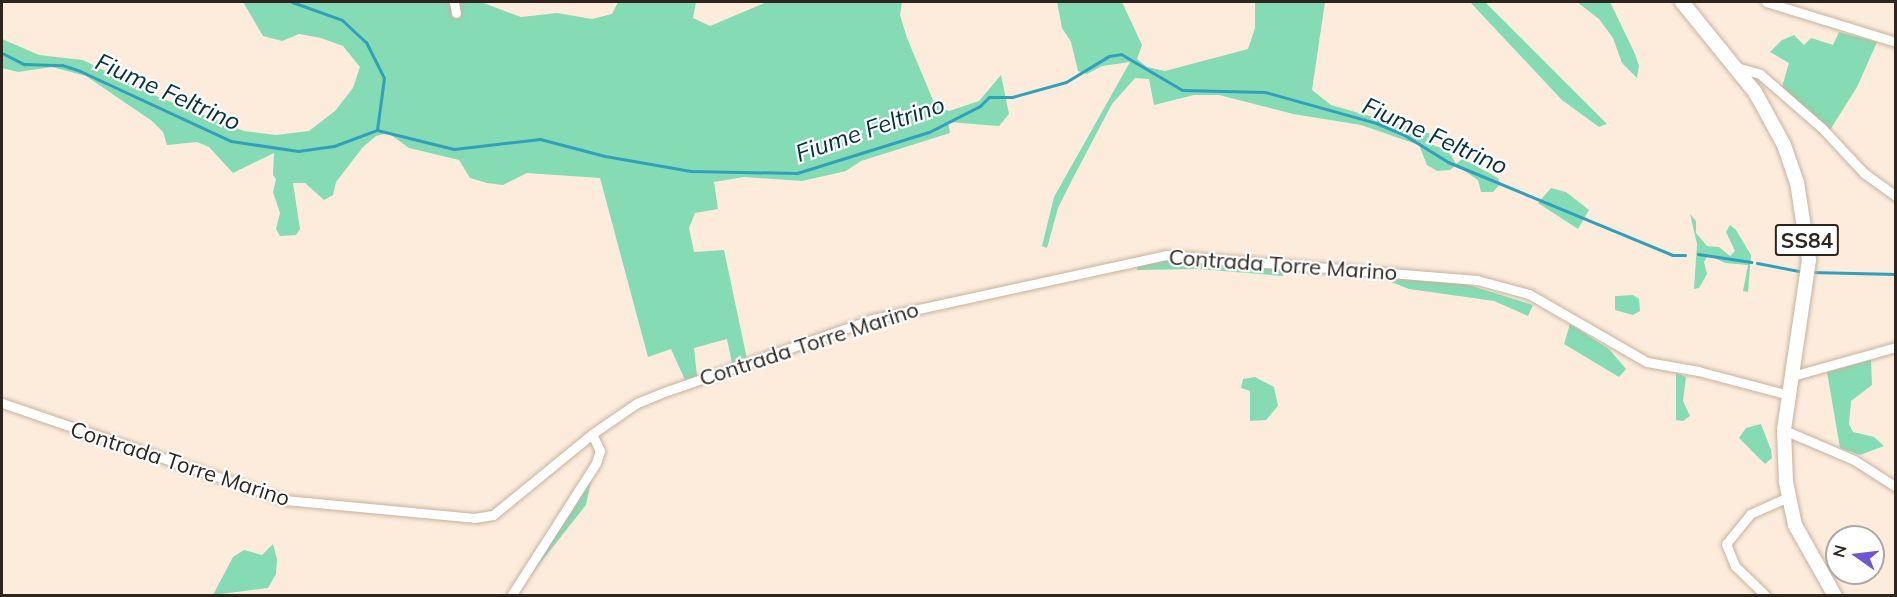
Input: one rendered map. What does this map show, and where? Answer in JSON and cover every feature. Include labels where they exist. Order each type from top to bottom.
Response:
[{"type":"main road","name":"SS84","points":[[1682,2],[1736,67],[1767,110],[1797,182],[1805,220],[1809,260],[1806,298],[1784,430],[1788,497],[1807,551],[1835,596]]},
{"type":"street","points":[[454,2],[456,13]]},
{"type":"street","points":[[1766,2],[1896,42]]},
{"type":"street","points":[[1736,67],[1760,74],[1822,128],[1864,173],[1896,196]]},
{"type":"street","name":"Contrada Torre Marino","points":[[2,403],[285,500],[474,518],[493,514],[592,434],[637,403],[873,319],[1166,255],[1478,280],[1529,294],[1647,362],[1698,371],[1789,395]]},
{"type":"street","points":[[1792,376],[1896,347]]},
{"type":"street","points":[[1784,430],[1854,460],[1896,488]]},
{"type":"street","points":[[511,596],[596,463],[600,451],[592,434]]},
{"type":"street","points":[[1766,596],[1735,566],[1726,544],[1750,514],[1788,497]]},
{"type":"green space","points":[[243,2],[481,2],[521,17],[557,13],[592,19],[612,14],[618,2],[696,2],[693,18],[710,26],[767,2],[902,2],[900,15],[907,38],[935,105],[949,111],[979,101],[1001,75],[1009,114],[999,126],[948,122],[950,133],[861,161],[846,171],[802,181],[744,177],[714,182],[718,209],[695,213],[689,228],[694,252],[724,250],[747,359],[732,363],[727,339],[694,348],[697,376],[685,380],[671,349],[648,357],[600,178],[527,173],[503,185],[487,183],[470,178],[459,160],[409,148],[388,133],[376,136],[363,147],[336,182],[333,195],[324,200],[305,183],[293,183],[300,229],[296,235],[280,236],[276,229],[280,213],[273,192],[276,179],[273,175],[274,153],[233,173],[209,147],[197,142],[167,145],[163,132],[152,121],[86,76],[52,67],[18,72],[2,68],[2,39],[39,55],[83,60],[151,94],[244,131],[276,135],[309,131],[335,111],[353,88],[360,67],[343,46],[321,38],[299,34],[282,41],[263,36]]},
{"type":"green space","points":[[1057,2],[1122,2],[1142,45],[1137,59],[1147,67],[1165,71],[1248,49],[1255,28],[1255,2],[1325,2],[1312,90],[1331,105],[1429,133],[1430,144],[1449,151],[1456,164],[1462,159],[1467,161],[1498,178],[1500,184],[1493,192],[1481,192],[1478,180],[1456,165],[1450,170],[1437,171],[1427,165],[1419,145],[1361,125],[1293,114],[1219,95],[1194,95],[1154,105],[1149,79],[1135,78],[1112,104],[1058,208],[1047,248],[1042,246],[1054,197],[1130,62],[1102,66],[1087,74],[1078,71],[1071,42],[1062,28]]},
{"type":"green space","points":[[1470,2],[1485,2],[1607,124],[1599,127],[1562,100]]},
{"type":"green space","points":[[1577,2],[1610,2],[1635,54],[1639,66],[1637,78],[1622,63],[1613,38],[1599,19]]},
{"type":"green space","points":[[1839,32],[1877,42],[1857,87],[1830,130],[1782,87],[1789,63],[1770,52],[1782,40],[1794,35],[1804,45],[1811,38],[1833,45]]},
{"type":"green space","points":[[1551,188],[1566,192],[1589,210],[1578,229],[1538,203]]},
{"type":"green space","points":[[1690,214],[1696,221],[1696,233],[1707,246],[1719,247],[1730,256],[1735,251],[1726,232],[1730,225],[1736,230],[1751,255],[1748,292],[1743,291],[1748,265],[1725,263],[1708,255],[1704,262],[1707,274],[1699,288],[1694,289],[1697,244]]},
{"type":"green space","points":[[1168,259],[1281,266],[1283,276],[1197,269],[1137,270],[1138,263]]},
{"type":"green space","points":[[1376,276],[1459,282],[1533,305],[1528,316],[1494,301],[1409,289]]},
{"type":"green space","points":[[1633,295],[1639,299],[1640,311],[1633,315],[1615,310],[1615,296]]},
{"type":"green space","points":[[1570,324],[1609,349],[1626,369],[1619,377],[1564,344]]},
{"type":"green space","points":[[1871,360],[1872,385],[1851,401],[1849,424],[1853,432],[1874,437],[1884,446],[1860,455],[1840,448],[1827,372]]},
{"type":"green space","points":[[1676,373],[1686,377],[1683,401],[1690,416],[1683,421],[1676,420]]},
{"type":"green space","points":[[1255,377],[1274,387],[1278,406],[1266,420],[1250,421],[1250,391],[1241,388],[1243,379]]},
{"type":"green space","points":[[1761,424],[1772,458],[1765,464],[1739,438],[1746,428]]},
{"type":"green space","points":[[593,472],[586,505],[514,596]]},
{"type":"green space","points":[[273,544],[277,559],[276,574],[268,588],[213,595],[233,557],[244,550],[262,555]]},
{"type":"waterway","points":[[292,2],[342,20],[366,42],[384,78],[377,130]]},
{"type":"waterway","name":"Fiume Feltrino","points":[[2,53],[24,64],[62,65],[80,71],[231,141],[298,151],[334,146],[377,130],[454,149],[540,139],[605,156],[691,171],[797,173],[929,132],[980,106],[989,97],[1012,97],[1066,82],[1109,56],[1121,54],[1182,90],[1265,92],[1376,123],[1406,136],[1448,162],[1673,255],[1685,255]]},
{"type":"waterway","name":"Fiume Feltrino","points":[[1698,254],[1751,262]]},
{"type":"waterway","name":"Fiume Feltrino","points":[[1757,263],[1804,272]]},
{"type":"waterway","name":"Fiume Feltrino","points":[[1810,272],[1896,274]]}]
